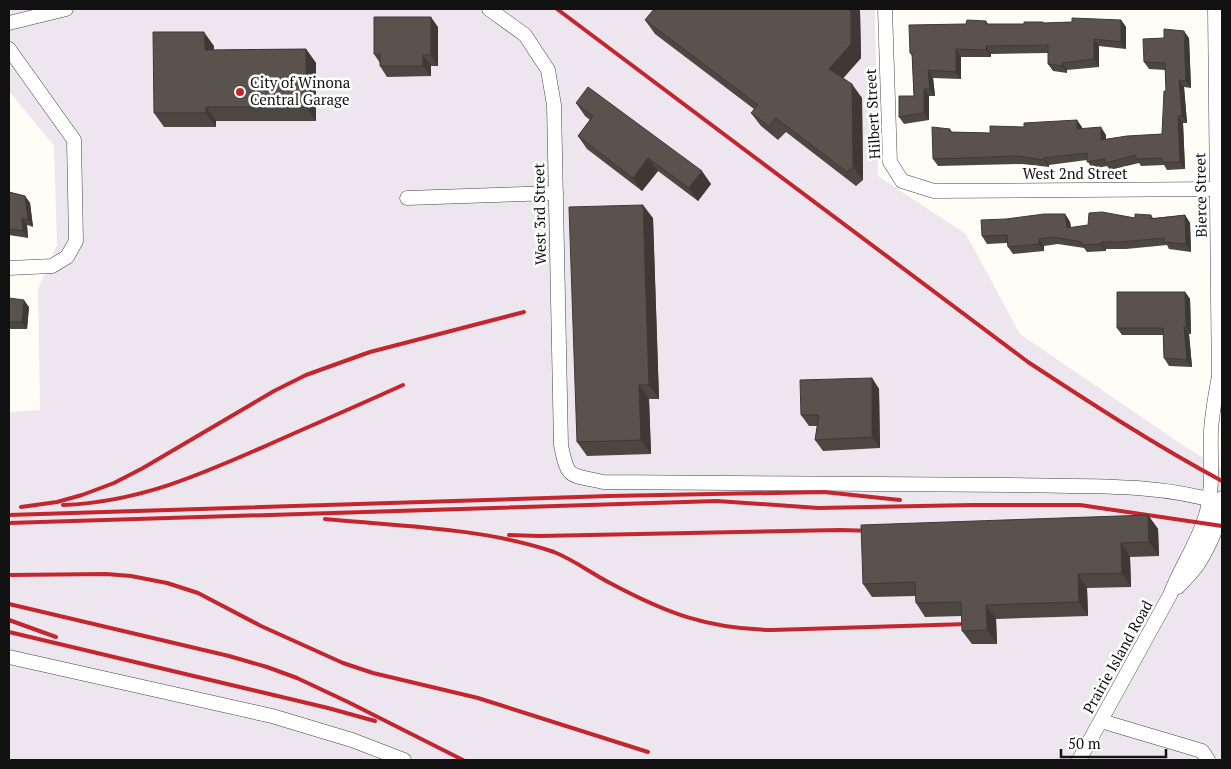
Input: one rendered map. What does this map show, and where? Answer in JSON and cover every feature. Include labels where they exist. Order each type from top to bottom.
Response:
[{"type":"street","points":[[9,23],[66,9]]},
{"type":"street","name":"West 3rd Street","points":[[489,9],[525,35],[548,70],[554,105],[562,445],[565,467],[571,474],[603,482],[972,484],[1147,488],[1218,500]]},
{"type":"street","name":"Hilbert Street","points":[[885,9],[890,162],[902,181],[934,191]]},
{"type":"street","name":"Bierce Street","points":[[1214,9],[1218,381],[1222,415]]},
{"type":"street","points":[[9,49],[74,140],[76,241],[67,257],[52,266],[9,268]]},
{"type":"street","name":"West 2nd Street","points":[[934,191],[1217,189]]},
{"type":"street","points":[[407,198],[556,193]]},
{"type":"street","name":"Bierce Street","points":[[1218,381],[1211,429],[1212,475],[1218,500]]},
{"type":"street","name":"Prairie Island Road","points":[[1079,760],[1170,596],[1198,565],[1213,531],[1218,500]]},
{"type":"street","points":[[9,657],[272,716],[352,740],[404,760]]},
{"type":"street","points":[[1101,721],[1202,751],[1208,760]]},
{"type":"shaded area","points":[[9,9],[875,9],[878,176],[966,234],[1020,334],[1184,446],[1222,469],[1222,760],[9,760],[9,412],[40,410],[38,289],[57,245],[54,146],[9,91]]},
{"type":"building","points":[[654,9],[851,9],[851,44],[829,69],[852,84],[853,166],[847,172],[776,118],[769,126],[751,113],[758,105],[645,20]]},
{"type":"building","points":[[374,17],[431,17],[431,55],[423,55],[423,66],[380,66],[380,54],[374,54]]},
{"type":"building","points":[[1072,18],[1121,20],[1121,42],[1094,39],[1094,59],[1062,63],[1062,66],[1048,64],[1048,45],[986,46],[986,50],[956,49],[956,72],[928,70],[930,89],[924,89],[924,113],[899,117],[899,96],[914,96],[909,25],[966,24],[967,20],[986,21],[986,24],[1072,22]]},
{"type":"building","points":[[1164,29],[1184,31],[1186,81],[1179,80],[1182,116],[1178,116],[1180,162],[1162,162],[1162,158],[1136,159],[1136,155],[1105,163],[1105,159],[1087,162],[1087,153],[1044,158],[1044,160],[1017,156],[933,159],[932,127],[950,129],[950,132],[990,133],[990,126],[1024,127],[1024,123],[1077,120],[1077,129],[1101,127],[1101,140],[1162,134],[1164,91],[1166,91],[1165,63],[1144,62],[1143,39],[1164,38]]},
{"type":"building","name":"City of Winona Central Garage","points":[[153,32],[204,32],[205,50],[306,49],[306,107],[206,107],[206,113],[154,113]]},
{"type":"building","points":[[588,87],[702,171],[689,188],[648,158],[633,178],[578,136],[593,116],[576,103]]},
{"type":"building","points":[[9,192],[25,196],[28,220],[22,218],[23,231],[9,229]]},
{"type":"building","points":[[643,205],[649,385],[639,385],[641,440],[577,442],[569,207]]},
{"type":"building","points":[[1102,212],[1135,218],[1135,214],[1151,215],[1151,219],[1185,215],[1186,244],[1164,242],[1164,238],[1082,245],[1082,242],[1053,237],[1039,239],[1039,244],[1008,247],[1007,235],[982,236],[981,220],[1065,214],[1067,228],[1088,225],[1089,213]]},
{"type":"building","points":[[1117,292],[1185,292],[1186,327],[1184,327],[1187,360],[1164,358],[1163,328],[1117,328]]},
{"type":"building","points":[[9,298],[24,300],[22,322],[9,322]]},
{"type":"building","points":[[872,378],[872,437],[815,440],[819,415],[801,415],[800,380]]},
{"type":"building","points":[[1148,515],[1149,542],[1121,543],[1122,573],[1078,574],[1079,602],[986,605],[987,630],[962,631],[961,602],[916,603],[915,582],[863,584],[861,525]]},
{"type":"railway","points":[[557,9],[1028,362],[1148,439],[1222,481]]},
{"type":"railway","points":[[21,507],[57,502],[114,483],[274,391],[306,375],[370,352],[524,312]]},
{"type":"railway","points":[[63,505],[91,503],[118,498],[170,485],[245,455],[403,385]]},
{"type":"railway","points":[[9,515],[609,496],[824,492],[900,500]]},
{"type":"railway","points":[[9,523],[717,501],[818,508],[1080,505],[1222,526]]},
{"type":"railway","points":[[325,519],[441,529],[527,544],[561,555],[630,594],[650,603],[707,623],[772,630],[968,624]]},
{"type":"railway","points":[[509,535],[874,531]]},
{"type":"railway","points":[[9,575],[106,574],[131,576],[167,583],[198,593],[261,626],[343,663],[373,673],[478,698],[648,752]]},
{"type":"railway","points":[[9,604],[229,656],[267,667],[297,678],[348,702],[463,760]]},
{"type":"railway","points":[[9,620],[56,637]]},
{"type":"railway","points":[[9,632],[328,708],[375,721]]},
{"type":"place","name":"City of Winona Central Garage","points":[[240,92]]}]
